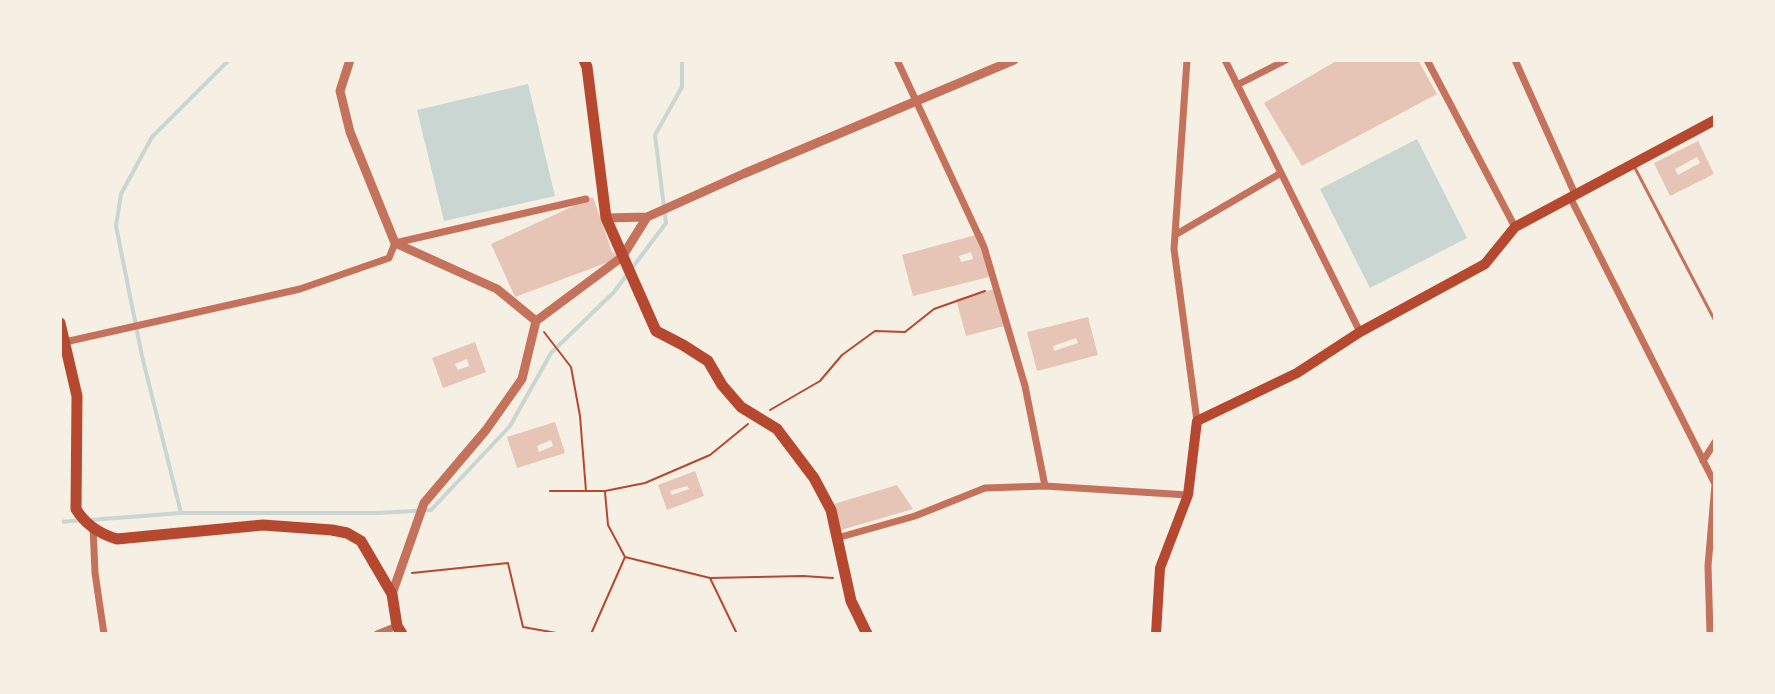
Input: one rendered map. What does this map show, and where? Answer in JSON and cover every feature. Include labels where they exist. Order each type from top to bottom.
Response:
[{"type":"main road","points":[[584,60],[595,119],[606,218],[656,331],[708,361],[722,385],[741,407],[777,429],[814,478],[831,510],[851,601],[867,634]]},
{"type":"main road","points":[[1156,634],[1160,568],[1188,495],[1197,421],[1297,373],[1360,332],[1485,264],[1515,227],[1715,120]]},
{"type":"main road","points":[[60,323],[77,396],[76,509],[93,527],[117,539],[263,525],[347,533],[361,541],[392,594],[400,630]]},
{"type":"street","points":[[350,60],[340,91],[350,132],[395,243],[497,289],[536,321]]},
{"type":"street","points":[[897,60],[984,247],[1025,386],[1045,486]]},
{"type":"street","points":[[606,218],[647,217],[996,63],[1014,60]]},
{"type":"street","points":[[1187,60],[1174,249],[1197,421]]},
{"type":"street","points":[[1225,60],[1360,332]]},
{"type":"street","points":[[1237,85],[1286,60]]},
{"type":"street","points":[[1427,60],[1515,227]]},
{"type":"street","points":[[1515,60],[1572,196],[1715,484],[1708,566],[1710,634]]},
{"type":"street","points":[[1175,235],[1281,173]]},
{"type":"street","points":[[395,243],[586,199]]},
{"type":"street","points":[[392,594],[424,503],[486,430],[522,379],[536,321],[622,257],[647,217]]},
{"type":"street","points":[[65,342],[300,289],[389,258],[395,243]]},
{"type":"street","points":[[1703,461],[1715,442]]},
{"type":"street","points":[[837,538],[915,516],[985,488],[1045,486],[1188,495]]},
{"type":"street","points":[[93,527],[95,573],[104,634]]},
{"type":"street","points":[[377,634],[400,630]]},
{"type":"lane","points":[[1632,163],[1715,321]]},
{"type":"path","points":[[550,491],[605,491],[645,483],[710,455],[741,429],[820,381],[842,355],[875,331],[905,332],[934,309],[996,288]]},
{"type":"path","points":[[536,321],[571,367],[580,416],[586,492]]},
{"type":"path","points":[[605,491],[608,525],[625,557],[710,578],[803,576],[846,579]]},
{"type":"path","points":[[591,634],[625,557]]},
{"type":"path","points":[[399,575],[508,563],[523,627],[562,634]]},
{"type":"path","points":[[710,578],[737,634]]},
{"type":"shaded area","points":[[528,84],[555,196],[444,221],[417,110]]},
{"type":"shaded area","points":[[1417,139],[1467,238],[1370,288],[1320,189]]},
{"type":"building","points":[[1338,60],[1418,60],[1437,94],[1302,166],[1264,103]]},
{"type":"building","points":[[1698,141],[1714,174],[1670,196],[1654,163]],"holes":[[[1697,157],[1700,163],[1678,175],[1675,169]]]},
{"type":"building","points":[[593,197],[612,252],[622,257],[515,297],[491,244]]},
{"type":"building","points":[[983,233],[993,276],[913,296],[902,255]],"holes":[[[971,252],[973,259],[961,262],[959,256]]]},
{"type":"building","points":[[998,288],[1008,325],[966,336],[956,299]]},
{"type":"building","points":[[1088,317],[1098,355],[1037,371],[1027,332]],"holes":[[[1076,338],[1078,343],[1054,351],[1053,346]]]},
{"type":"building","points":[[475,342],[486,372],[443,388],[432,358]],"holes":[[[467,359],[469,366],[458,370],[455,364]]]},
{"type":"building","points":[[555,422],[565,453],[517,468],[507,437]],"holes":[[[551,440],[553,446],[539,452],[537,446]]]},
{"type":"building","points":[[695,471],[704,496],[667,510],[658,485]],"holes":[[[687,486],[689,489],[672,495],[670,491]]]},
{"type":"building","points":[[897,485],[913,509],[841,530],[834,504]]},
{"type":"waterway","points":[[181,513],[142,356],[116,226],[121,194],[152,137],[229,60]]},
{"type":"waterway","points":[[90,520],[181,513],[431,510],[510,426],[551,353],[614,292],[666,223],[655,135],[682,87],[682,60]]},
{"type":"waterway","points":[[60,522],[82,520]]}]
